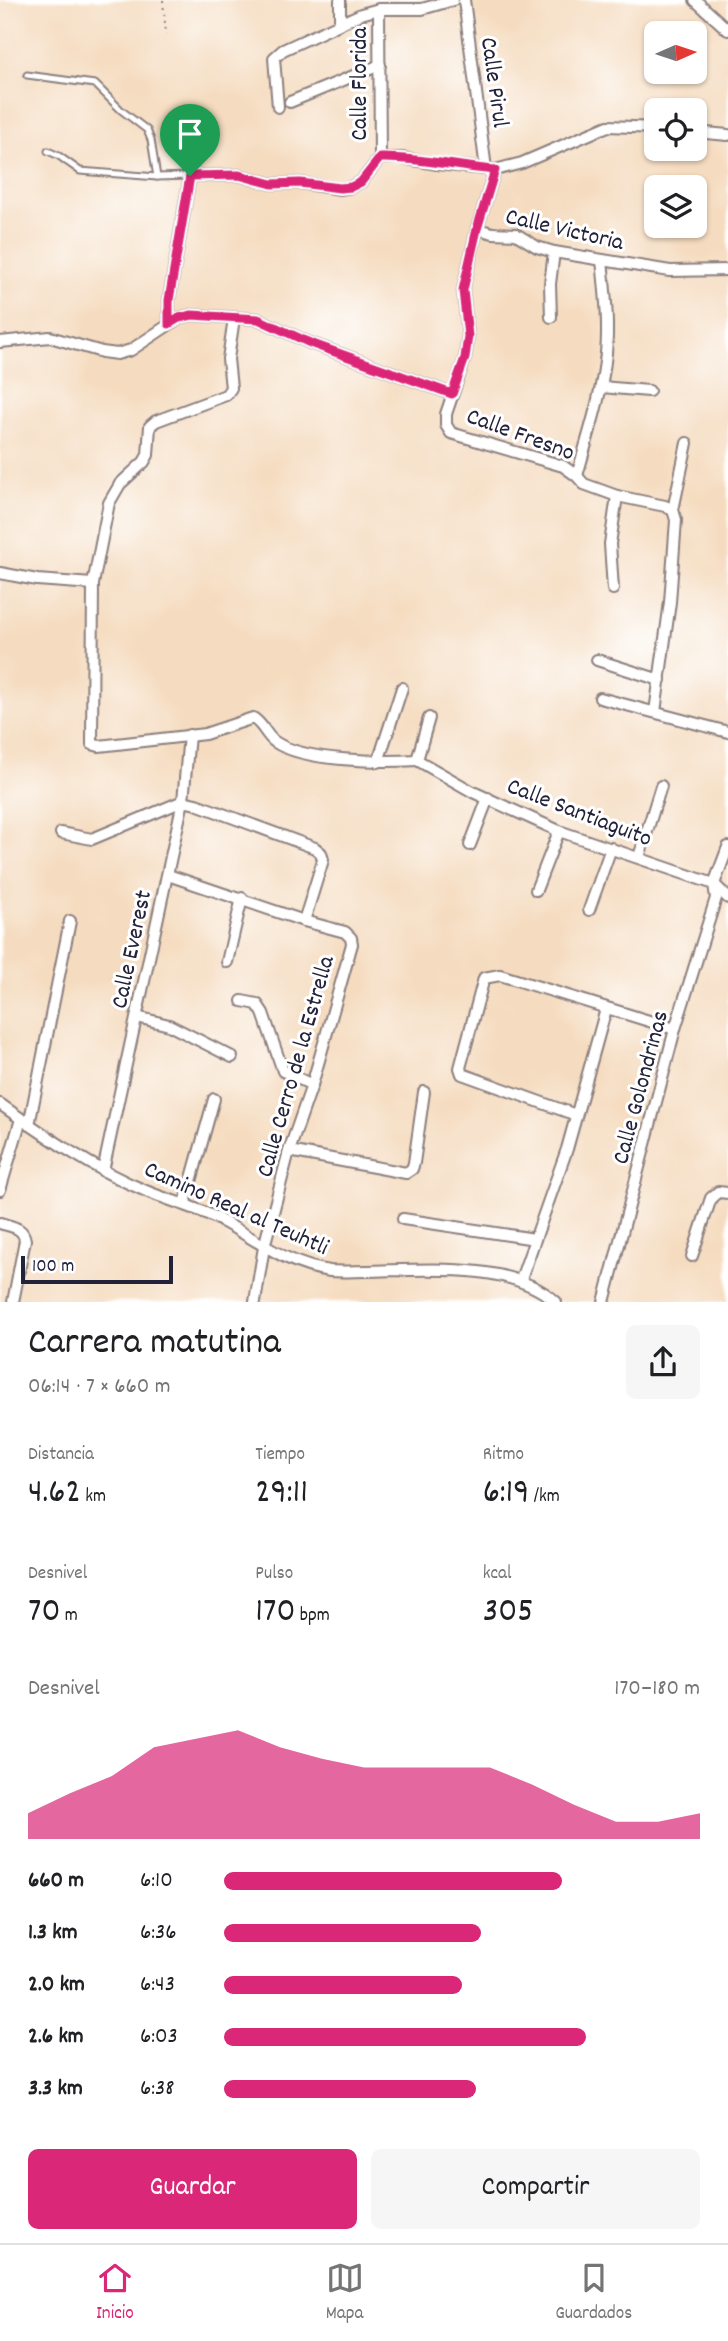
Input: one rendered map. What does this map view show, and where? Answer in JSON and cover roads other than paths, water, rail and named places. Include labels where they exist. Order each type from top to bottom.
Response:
[{"type":"street","points":[[340,0],[340,23]]},
{"type":"street","points":[[278,107],[274,58],[283,50],[340,23],[379,9],[422,9],[453,0]]},
{"type":"street","name":"Calle Pirul","points":[[464,0],[491,169]]},
{"type":"street","points":[[695,0],[728,30]]},
{"type":"street","name":"Calle Florida","points":[[379,9],[380,158]]},
{"type":"street","points":[[290,102],[380,65]]},
{"type":"street","points":[[169,324],[169,300],[190,176],[239,175],[272,184],[351,187],[361,182],[380,158],[402,158],[491,169],[522,163],[608,126],[644,128]]},
{"type":"street","points":[[707,133],[728,135]]},
{"type":"street","name":"Calle Fresno","points":[[491,169],[463,290],[468,336],[465,358],[452,394],[446,425],[452,433],[563,466],[584,484],[617,496],[673,510]]},
{"type":"street","name":"Calle Victoria","points":[[477,229],[516,234],[537,247],[602,260],[670,271],[728,270]]},
{"type":"street","points":[[551,317],[550,284],[554,252]]},
{"type":"street","points":[[577,476],[601,387],[607,340],[602,260]]},
{"type":"street","points":[[0,342],[50,337],[117,354],[131,350],[179,318],[192,315],[258,319],[310,343],[452,394]]},
{"type":"street","points":[[234,318],[228,359],[231,388],[226,395],[156,421],[150,426],[148,455],[120,484],[110,503],[93,584],[92,744],[99,746],[205,734],[253,718],[261,723],[273,741],[285,747],[325,756],[378,762],[418,760],[429,718]]},
{"type":"street","points":[[601,387],[649,391]]},
{"type":"street","points":[[655,712],[670,601],[676,520],[673,510],[687,443]]},
{"type":"street","points":[[613,589],[610,544],[617,496]]},
{"type":"street","points":[[0,573],[37,580],[93,584]]},
{"type":"street","points":[[597,660],[660,680]]},
{"type":"street","points":[[378,762],[402,688]]},
{"type":"street","points":[[600,698],[728,732]]},
{"type":"street","name":"Calle Everest","points":[[103,1171],[184,801],[189,735]]},
{"type":"street","name":"Calle Santiaguito","points":[[418,760],[473,792],[559,831],[714,884],[728,898]]},
{"type":"street","points":[[639,857],[661,786]]},
{"type":"street","points":[[470,845],[488,798]]},
{"type":"street","points":[[61,833],[92,838],[184,801],[315,848],[321,853],[323,860],[304,921],[168,875]]},
{"type":"street","points":[[536,890],[559,831]]},
{"type":"street","name":"Calle Golondrinas","points":[[604,1301],[676,1028],[716,898],[714,884],[728,847]]},
{"type":"street","points":[[589,909],[611,848]]},
{"type":"street","points":[[227,962],[242,898]]},
{"type":"street","points":[[0,1190],[25,1122],[70,921]]},
{"type":"street","name":"Calle Cerro de la Estrella","points":[[255,1301],[264,1247],[289,1152],[312,1085],[352,944],[351,938],[345,932],[304,921]]},
{"type":"street","points":[[576,1115],[462,1074],[460,1068],[484,978],[500,975],[676,1028]]},
{"type":"street","points":[[242,1001],[257,1004],[263,1013],[283,1071],[312,1085]]},
{"type":"street","points":[[521,1279],[567,1149],[606,1009]]},
{"type":"street","points":[[137,1017],[169,1025],[232,1057]]},
{"type":"street","points":[[289,1152],[405,1173],[412,1169],[414,1163],[424,1092]]},
{"type":"street","points":[[185,1203],[214,1099]]},
{"type":"street","name":"Camino Real al Teuhtli","points":[[0,1104],[60,1146],[103,1171],[147,1192],[185,1203],[213,1216],[264,1247],[307,1266],[331,1271],[454,1269],[521,1279],[542,1289],[556,1301]]},
{"type":"street","points":[[692,1256],[711,1198],[718,1192],[728,1193]]},
{"type":"street","points":[[403,1219],[535,1239]]},
{"type":"street","points":[[0,1223],[19,1228],[24,1233],[25,1240],[13,1301]]},
{"type":"lane","points":[[27,75],[95,84],[121,110],[147,130],[157,177]]},
{"type":"lane","points":[[48,151],[60,156],[80,171],[157,177],[190,176]]}]
